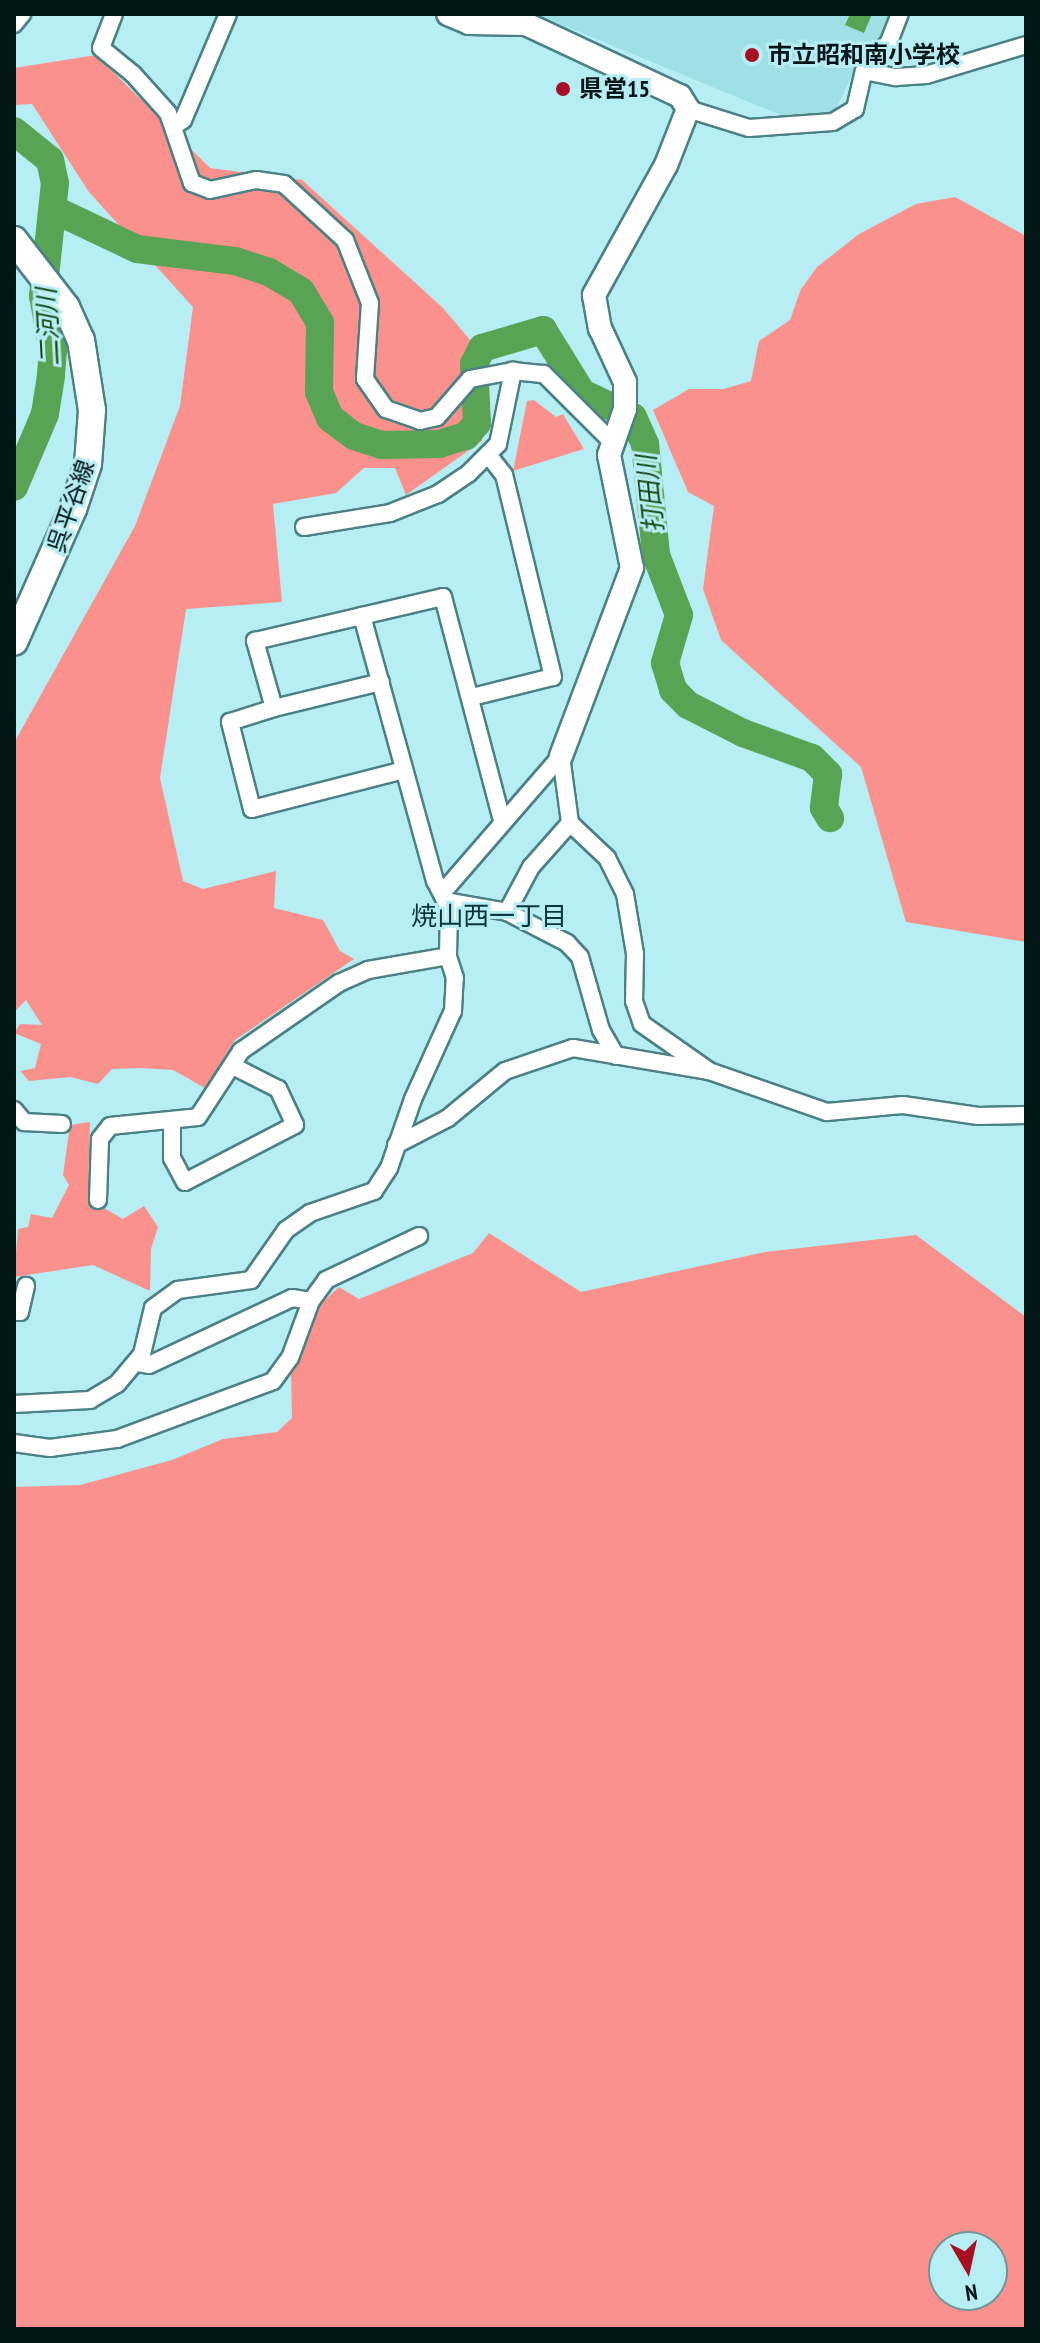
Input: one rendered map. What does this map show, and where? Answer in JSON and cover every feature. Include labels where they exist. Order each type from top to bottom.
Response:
[{"type":"main road","name":"呉平谷線","points":[[14,240],[66,307],[89,372],[92,410],[88,464],[51,565],[14,642]]},
{"type":"street","points":[[14,24],[22,14]]},
{"type":"street","points":[[114,14],[101,48],[133,74],[174,126],[186,173],[199,188],[256,180],[284,184],[345,240],[370,303],[365,379],[386,409],[420,421],[437,417],[475,378],[513,371],[544,374],[618,423]]},
{"type":"street","points":[[174,126],[183,120],[228,14]]},
{"type":"street","points":[[464,17],[526,24],[680,96],[688,109],[749,128],[833,122],[855,109],[864,71],[889,42],[900,14]]},
{"type":"street","points":[[864,71],[896,77],[926,75],[1026,45]]},
{"type":"street","points":[[444,897],[502,820],[561,756],[603,657],[632,568],[618,423],[625,382],[600,328],[594,295],[661,176],[688,109]]},
{"type":"street","points":[[304,527],[398,510],[438,494],[490,457],[508,411],[513,371]]},
{"type":"street","points":[[472,697],[553,677],[504,475],[490,457]]},
{"type":"street","points":[[274,708],[255,641],[443,597],[472,697],[502,820]]},
{"type":"street","points":[[14,1404],[90,1400],[117,1384],[138,1363],[153,1308],[178,1290],[251,1280],[286,1230],[310,1213],[374,1191],[389,1168],[453,1011],[455,978],[448,956],[444,897],[404,770],[362,616]]},
{"type":"street","points":[[381,682],[230,722],[252,809],[404,770]]},
{"type":"street","points":[[561,756],[570,823],[607,858],[625,894],[635,954],[634,1001],[642,1024],[709,1071]]},
{"type":"street","points":[[507,912],[531,867],[570,823]]},
{"type":"street","points":[[444,897],[507,912],[567,943],[580,957],[601,1030],[616,1056]]},
{"type":"street","points":[[98,1200],[100,1139],[110,1126],[172,1123],[198,1117],[241,1051],[339,983],[368,970],[448,956]]},
{"type":"street","points":[[396,1145],[448,1118],[486,1085],[524,1061],[573,1048],[709,1071],[827,1112],[903,1105],[978,1116],[1026,1115]]},
{"type":"street","points":[[172,1123],[172,1158],[185,1182],[295,1125],[278,1089],[233,1066]]},
{"type":"street","points":[[14,1110],[24,1122],[62,1124]]},
{"type":"street","points":[[14,1443],[50,1448],[117,1439],[273,1381],[290,1358],[311,1301],[339,1269],[419,1236]]},
{"type":"street","points":[[14,1312],[20,1312],[26,1286]]},
{"type":"street","points":[[138,1363],[149,1365],[292,1298],[311,1301]]},
{"type":"shaded area","name":"市立昭和南小学校","points":[[536,14],[892,14],[885,39],[854,71],[834,113],[795,121]]},
{"type":"shaded area","points":[[850,14],[872,14],[864,33],[845,25]]},
{"type":"shaded area","points":[[96,55],[210,168],[302,180],[443,308],[476,347],[482,441],[406,495],[395,468],[364,468],[336,493],[273,504],[282,602],[186,609],[160,778],[183,881],[203,889],[276,871],[274,908],[323,920],[340,951],[354,959],[235,1040],[205,1088],[173,1070],[140,1068],[112,1069],[98,1084],[70,1077],[29,1081],[20,1071],[35,1068],[41,1044],[14,1033],[20,1024],[42,1025],[26,1000],[14,1012],[14,743],[135,526],[180,406],[193,307],[89,192],[32,104],[14,105],[14,68]]},
{"type":"shaded area","points":[[955,197],[1026,236],[1026,942],[906,922],[861,767],[721,640],[703,589],[714,506],[688,492],[653,410],[689,389],[724,389],[751,381],[759,341],[790,320],[801,289],[817,267],[859,234],[916,204]]},
{"type":"shaded area","points":[[534,400],[556,417],[563,414],[584,449],[513,471],[527,401]]},
{"type":"shaded area","points":[[90,1122],[88,1199],[123,1219],[144,1206],[158,1227],[151,1249],[150,1291],[93,1265],[14,1277],[18,1229],[28,1227],[31,1214],[52,1218],[69,1185],[63,1175],[70,1125]]},
{"type":"shaded area","points":[[489,1233],[581,1292],[765,1252],[916,1235],[1026,1317],[1026,2329],[14,2329],[14,1487],[80,1485],[172,1460],[223,1439],[277,1432],[292,1418],[291,1370],[315,1309],[339,1287],[359,1299],[473,1253]]},
{"type":"waterway","name":"二河川","points":[[14,131],[50,160],[55,183],[43,296],[53,351],[51,376],[45,414],[14,487]]},
{"type":"waterway","name":"打田川","points":[[55,210],[137,249],[235,261],[269,272],[301,291],[320,323],[319,392],[330,418],[354,436],[381,445],[439,444],[466,436],[477,423],[474,364],[482,348],[543,330],[582,393],[633,417],[645,444],[656,555],[679,615],[665,663],[673,690],[688,705],[743,733],[812,758],[828,774],[824,808],[830,818]]},
{"type":"place","name":"市立昭和南小学校","points":[[752,55]]},
{"type":"place","name":"県営15","points":[[563,89]]},
{"type":"district","name":"焼山西一丁目","points":[[489,916]]}]
